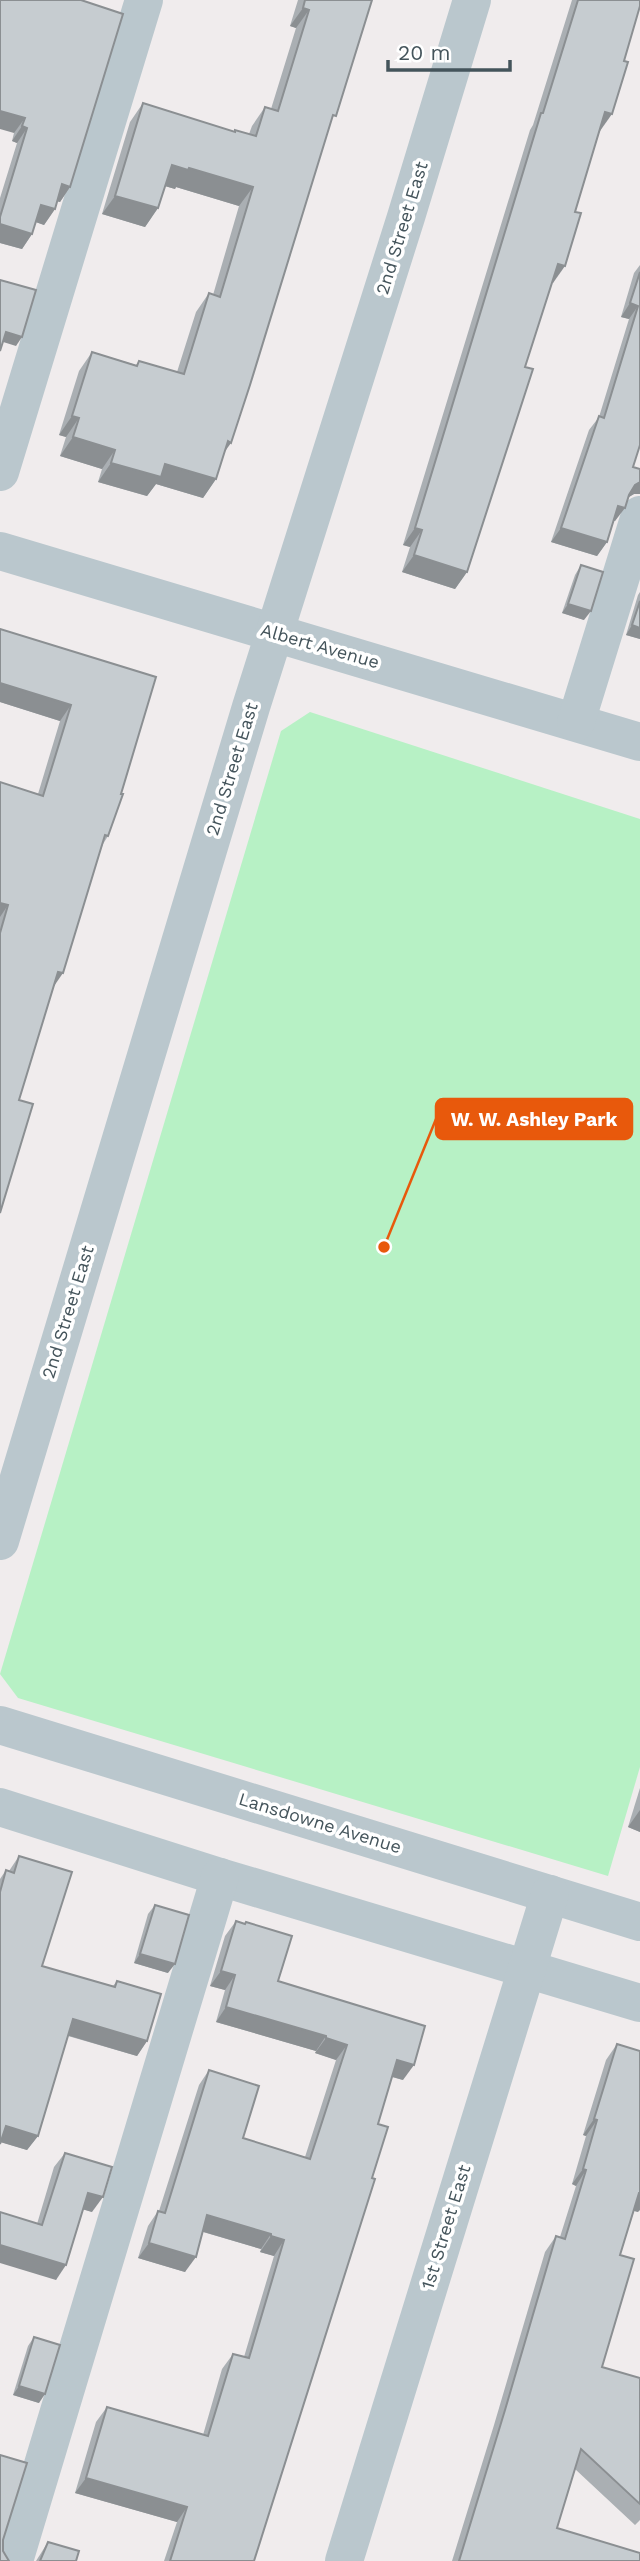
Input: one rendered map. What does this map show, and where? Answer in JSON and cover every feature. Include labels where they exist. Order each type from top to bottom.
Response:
[{"type":"street","points":[[0,472],[144,0]]},
{"type":"street","name":"2nd Street East","points":[[0,1541],[274,633],[472,0]]},
{"type":"street","points":[[576,722],[640,515]]},
{"type":"street","name":"Albert Avenue","points":[[0,551],[640,741]]},
{"type":"street","name":"Lansdowne Avenue","points":[[0,1725],[640,1922]]},
{"type":"street","points":[[0,1807],[220,1877],[640,2003]]},
{"type":"street","points":[[14,2561],[220,1877]]},
{"type":"street","name":"1st Street East","points":[[344,2561],[550,1894]]},
{"type":"green space","points":[[310,712],[640,819],[640,1767],[608,1876],[18,1698],[0,1674],[281,731]]},
{"type":"building","points":[[0,0],[81,0],[123,14],[70,187],[62,184],[55,209],[41,205],[32,234],[0,224],[27,128],[22,126],[25,118],[0,111]]},
{"type":"building","points":[[305,0],[372,0],[336,116],[333,115],[250,385],[216,479],[165,464],[161,477],[111,463],[115,450],[73,437],[79,418],[72,416],[92,352],[137,366],[139,361],[184,374],[209,293],[220,297],[253,187],[172,165],[158,208],[115,196],[143,103],[256,136],[265,107],[278,111],[309,10],[303,8]]},
{"type":"building","points":[[578,0],[640,0],[640,6],[624,61],[628,62],[612,114],[605,112],[575,212],[581,213],[565,266],[558,264],[525,367],[533,369],[467,572],[414,555],[422,530],[415,528]]},
{"type":"building","points":[[640,272],[640,445],[633,467],[640,469],[640,482],[629,495],[625,508],[618,506],[607,542],[561,528],[599,416],[604,418],[638,306],[630,303]]},
{"type":"building","points":[[0,280],[36,290],[22,337],[6,332],[0,351]]},
{"type":"building","points":[[581,565],[603,572],[591,611],[568,604]]},
{"type":"building","points":[[640,601],[640,628],[632,625]]},
{"type":"building","points":[[0,629],[156,677],[123,794],[108,836],[105,835],[63,973],[58,972],[19,1100],[33,1104],[0,1213],[0,933],[8,905],[0,903],[0,782],[43,796],[71,705],[0,683]]},
{"type":"building","points":[[19,1856],[72,1872],[42,1966],[115,1987],[117,1981],[161,1994],[147,2041],[73,2019],[38,2136],[6,2126],[0,2144],[0,1892],[6,1870],[14,1873]]},
{"type":"building","points":[[155,1905],[189,1915],[175,1964],[140,1954]]},
{"type":"building","points":[[236,1921],[292,1936],[278,1981],[425,2026],[414,2065],[397,2060],[378,2124],[388,2127],[372,2178],[375,2179],[254,2561],[170,2561],[187,2507],[86,2478],[107,2407],[208,2436],[233,2354],[249,2358],[284,2240],[207,2215],[196,2257],[149,2243],[158,2211],[165,2213],[209,2070],[259,2086],[243,2138],[310,2159],[347,2045],[326,2036],[226,2007],[235,1975],[221,1971]]},
{"type":"building","points":[[617,2044],[640,2051],[640,2193],[620,2255],[634,2259],[602,2367],[640,2378],[640,2504],[581,2449],[557,2528],[640,2553],[640,2561],[459,2561],[556,2236],[565,2239],[586,2170],[583,2169],[597,2120],[594,2119]]},
{"type":"building","points":[[65,2153],[112,2167],[103,2197],[88,2193],[66,2265],[0,2245],[0,2212],[42,2225]]},
{"type":"building","points":[[34,2337],[60,2345],[45,2394],[19,2386]]},
{"type":"building","points":[[0,2455],[27,2463],[3,2540],[3,2551],[9,2561],[0,2561]]},
{"type":"building","points":[[48,2542],[79,2551],[76,2561],[40,2561]]},
{"type":"place","name":"W. W. Ashley Park","points":[[384,1247]]}]
